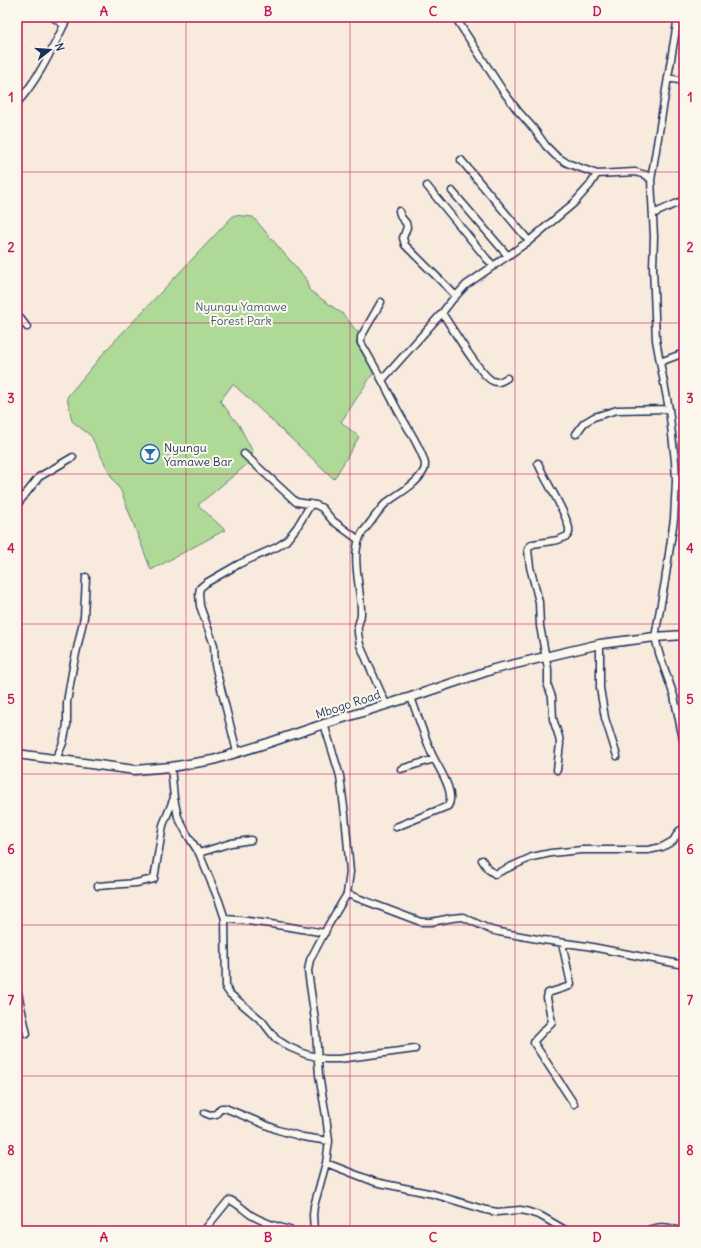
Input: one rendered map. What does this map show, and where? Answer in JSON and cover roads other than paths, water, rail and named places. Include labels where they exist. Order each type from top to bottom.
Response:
[{"type":"main road","name":"Mbogo Road","points":[[17,754],[135,770],[171,767],[213,760],[494,669],[600,644],[684,635]]},
{"type":"street","points":[[53,17],[64,25]]},
{"type":"street","points":[[17,103],[42,70],[68,17]]},
{"type":"street","points":[[455,17],[518,111],[556,156],[567,163],[597,174],[635,172],[646,175],[651,180]]},
{"type":"street","points":[[678,17],[651,180],[654,237],[653,274],[656,340],[669,409],[675,461],[676,497],[666,574],[655,637],[674,696],[684,744]]},
{"type":"street","points":[[668,78],[684,80]]},
{"type":"street","points":[[461,160],[529,241]]},
{"type":"street","points":[[382,379],[466,285],[529,241],[574,202],[590,185],[597,174]]},
{"type":"street","points":[[427,186],[494,266]]},
{"type":"street","points":[[452,191],[508,256]]},
{"type":"street","points":[[653,214],[684,200]]},
{"type":"street","points":[[399,211],[401,217],[406,223],[407,228],[403,238],[405,244],[456,296]]},
{"type":"street","points":[[382,302],[361,337],[361,343],[382,379],[425,464],[425,468],[415,481],[385,505],[362,533],[359,540],[357,569],[362,614],[358,626],[358,636],[360,645],[386,704]]},
{"type":"street","points":[[442,313],[477,366],[487,378],[496,382],[500,382],[507,378]]},
{"type":"street","points":[[17,314],[27,328]]},
{"type":"street","points":[[660,362],[684,353]]},
{"type":"street","points":[[576,434],[584,423],[594,417],[617,410],[669,409]]},
{"type":"street","points":[[244,454],[296,502],[316,505],[322,508],[333,521],[359,540]]},
{"type":"street","points":[[17,505],[39,477],[73,457]]},
{"type":"street","points":[[538,463],[542,473],[551,487],[569,528],[569,533],[567,536],[558,540],[533,544],[528,550],[530,566],[539,602],[540,626],[548,669],[548,686],[552,697],[553,719],[560,744],[557,770]]},
{"type":"street","points":[[237,752],[215,665],[214,645],[200,606],[200,588],[239,564],[277,547],[286,541],[311,504]]},
{"type":"street","points":[[56,759],[63,743],[66,725],[67,702],[84,617],[86,577]]},
{"type":"street","points":[[600,644],[600,688],[602,703],[606,725],[616,756]]},
{"type":"street","points":[[396,827],[450,804],[449,791],[445,777],[434,759],[411,697]]},
{"type":"street","points":[[314,1231],[313,1215],[315,1199],[326,1163],[329,1141],[319,1075],[319,1058],[315,1020],[308,971],[310,960],[347,894],[350,862],[340,776],[324,724]]},
{"type":"street","points":[[401,769],[434,759]]},
{"type":"street","points":[[171,767],[174,798],[178,817],[199,853],[219,900],[225,919],[226,981],[228,991],[258,1017],[276,1039],[284,1045],[305,1054],[325,1059],[339,1059],[415,1049]]},
{"type":"street","points":[[98,886],[136,883],[154,879],[163,825],[174,798]]},
{"type":"street","points":[[482,860],[488,869],[495,874],[532,857],[551,853],[582,850],[648,850],[674,841],[679,831],[684,828]]},
{"type":"street","points":[[199,853],[231,843],[251,840]]},
{"type":"street","points":[[347,894],[422,922],[463,917],[491,930],[543,940],[587,946],[684,965]]},
{"type":"street","points":[[225,919],[278,924],[325,933]]},
{"type":"street","points":[[562,943],[571,984],[570,986],[548,993],[547,998],[552,1022],[534,1043],[574,1104]]},
{"type":"street","points":[[17,989],[27,1034]]},
{"type":"street","points":[[205,1113],[210,1115],[216,1114],[221,1108],[225,1108],[278,1130],[303,1137],[329,1141]]},
{"type":"street","points":[[326,1163],[375,1182],[434,1194],[486,1210],[497,1212],[520,1210],[526,1211],[541,1216],[567,1231]]},
{"type":"street","points":[[206,1228],[228,1200],[230,1200],[251,1215],[276,1226],[293,1231]]},
{"type":"street","points":[[646,1231],[656,1227],[665,1226],[679,1231]]},
{"type":"place","name":"Nyungu Yamawe Bar","points":[[150,454]]},
{"type":"park label","name":"Nyungu Yamawe Forest Park","points":[[241,313]]}]
